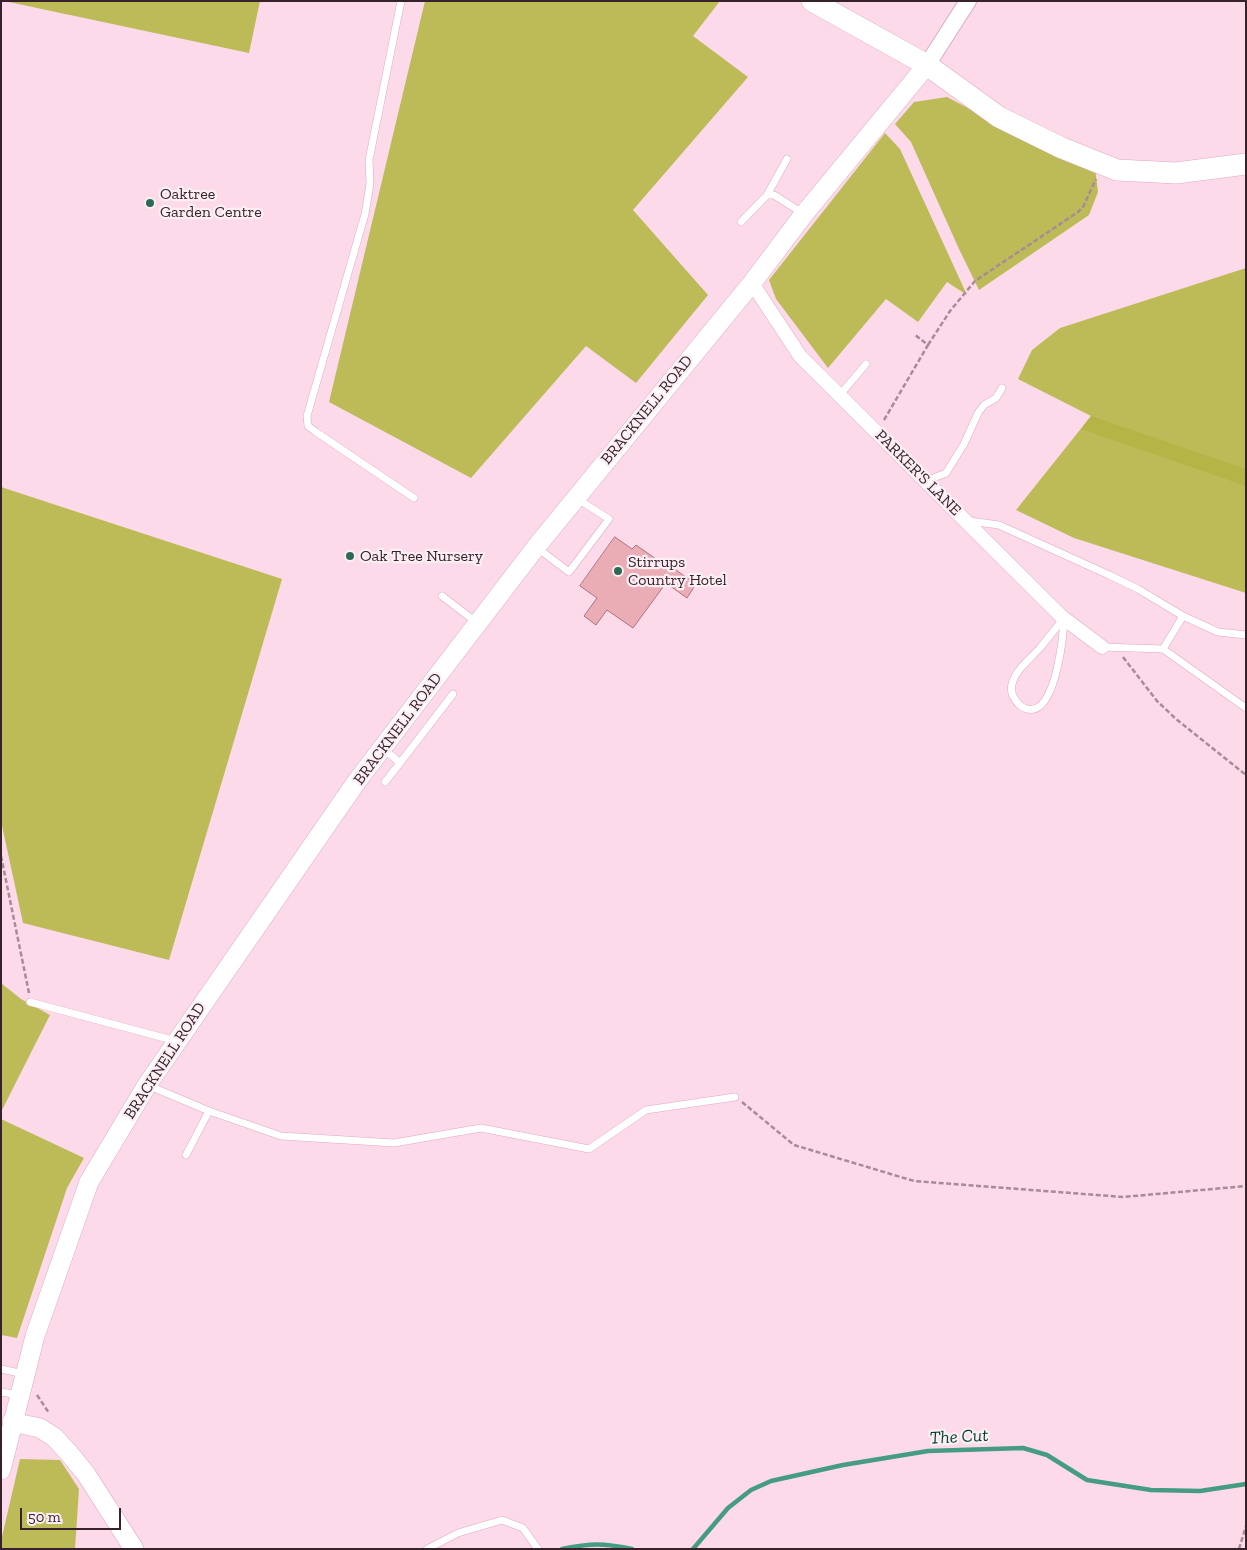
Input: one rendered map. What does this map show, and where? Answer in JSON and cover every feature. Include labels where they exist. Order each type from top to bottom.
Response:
[{"type":"main road","points":[[812,1],[927,65],[999,117],[1062,148],[1117,170],[1176,173],[1246,164]]},
{"type":"main road","name":"BRACKNELL ROAD","points":[[1,1470],[12,1422],[10,1394],[24,1374],[35,1336],[89,1182],[147,1085],[357,781],[536,547],[752,283],[804,214],[927,65]]},
{"type":"main road","points":[[12,1422],[40,1428],[54,1437],[86,1474],[134,1549]]},
{"type":"street","points":[[927,65],[968,1]]},
{"type":"street","name":"PARKER'S LANE","points":[[752,283],[800,356],[839,396],[1064,618],[1109,647]]},
{"type":"lane","points":[[401,1],[369,160],[370,184],[365,214],[307,416],[308,426],[414,498]]},
{"type":"lane","points":[[741,222],[767,195],[787,159]]},
{"type":"lane","points":[[767,195],[774,195],[804,214]]},
{"type":"lane","points":[[839,396],[866,364]]},
{"type":"lane","points":[[926,481],[946,473],[960,451],[978,413],[984,405],[996,398],[1002,388]]},
{"type":"lane","points":[[536,547],[569,572],[609,519],[576,497]]},
{"type":"lane","points":[[966,521],[999,525],[1138,589],[1183,616],[1218,632],[1246,635]]},
{"type":"lane","points":[[442,596],[478,623]]},
{"type":"lane","points":[[1163,649],[1183,616]]},
{"type":"lane","points":[[1064,618],[1063,639],[1057,671],[1050,688],[1040,706],[1034,709],[1026,709],[1020,706],[1014,698],[1011,685],[1018,670],[1064,618]]},
{"type":"lane","points":[[1109,647],[1163,649],[1246,708]]},
{"type":"lane","points":[[385,782],[453,694]]},
{"type":"lane","points":[[383,749],[400,763]]},
{"type":"lane","points":[[30,1002],[177,1041]]},
{"type":"lane","points":[[147,1085],[208,1112],[281,1136],[394,1143],[481,1128],[589,1149],[646,1110],[735,1096]]},
{"type":"lane","points":[[186,1156],[208,1112]]},
{"type":"lane","points":[[1,1369],[24,1374]]},
{"type":"lane","points":[[427,1549],[458,1533],[502,1520],[523,1528],[538,1549]]},
{"type":"path","points":[[877,432],[950,311],[975,282],[1078,212],[1083,207],[1103,164]]},
{"type":"path","points":[[914,334],[928,345]]},
{"type":"path","points":[[1109,647],[1157,701],[1176,719],[1246,775]]},
{"type":"path","points":[[1,856],[30,1002]]},
{"type":"path","points":[[735,1096],[794,1145],[914,1181],[1123,1197],[1246,1186]]},
{"type":"path","points":[[1239,1549],[1246,1526]]},
{"type":"shaded area","points":[[4,1],[260,1],[249,53]]},
{"type":"shaded area","points":[[425,1],[720,1],[693,36],[748,77],[633,210],[708,295],[636,383],[586,346],[471,478],[329,402]]},
{"type":"shaded area","points":[[947,97],[1017,134],[1095,168],[1098,192],[1089,215],[979,290],[911,142],[895,124],[914,102]]},
{"type":"shaded area","points":[[885,133],[900,149],[967,295],[947,282],[918,322],[886,299],[828,368],[776,299],[769,280]]},
{"type":"shaded area","points":[[1246,268],[1246,593],[1074,538],[1016,510],[1091,416],[1018,379],[1032,350],[1060,328]]},
{"type":"shaded area","points":[[1091,416],[1246,469],[1246,486],[1081,429]]},
{"type":"shaded area","points":[[1,487],[282,579],[169,960],[23,923],[1,821]]},
{"type":"shaded area","points":[[1,983],[21,999],[50,1015],[1,1112]]},
{"type":"shaded area","points":[[1,1119],[84,1158],[67,1188],[17,1338],[1,1335]]},
{"type":"shaded area","points":[[20,1459],[60,1460],[79,1489],[75,1549],[1,1549],[1,1541]]},
{"type":"building","name":"Stirrups Country Hotel","points":[[615,537],[632,549],[636,545],[696,584],[687,598],[666,583],[633,628],[607,610],[596,625],[584,616],[597,598],[580,586]]},
{"type":"waterway","name":"The Cut","points":[[693,1549],[728,1508],[751,1490],[771,1481],[843,1465],[928,1451],[1023,1448],[1047,1455],[1087,1480],[1151,1490],[1200,1491],[1246,1484]]},
{"type":"waterway","name":"The Cut","points":[[562,1549],[597,1545],[632,1549]]},
{"type":"place","name":"Oaktree Garden Centre","points":[[150,203]]},
{"type":"place","name":"Oak Tree Nursery","points":[[350,556]]},
{"type":"place","name":"Stirrups Country Hotel","points":[[618,571]]}]
